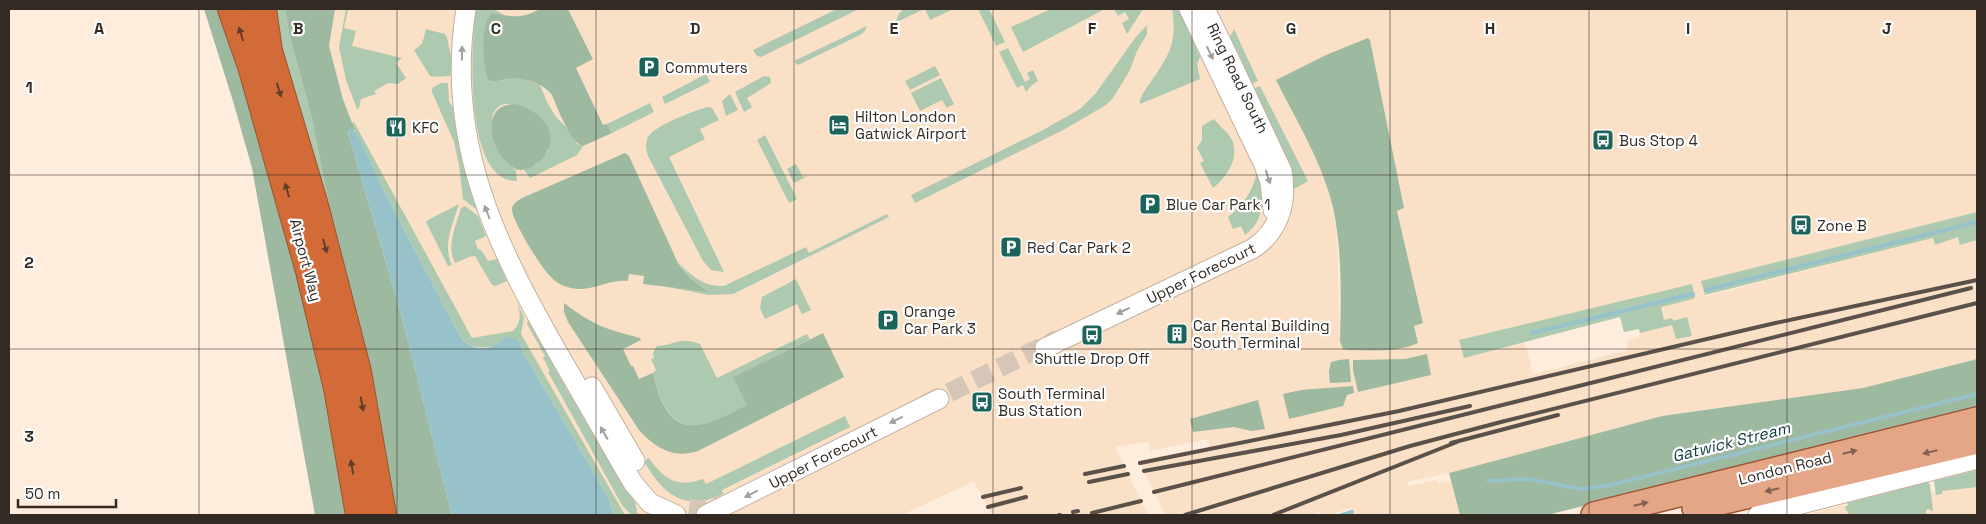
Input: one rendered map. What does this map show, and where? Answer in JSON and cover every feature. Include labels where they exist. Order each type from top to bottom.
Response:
[{"type":"highway","name":"Airport Way","points":[[232,9],[252,66],[310,271],[338,388],[360,515]]},
{"type":"highway","name":"Airport Way","points":[[262,9],[268,51],[313,202],[354,363],[382,515]]},
{"type":"main road","name":"London Road","points":[[1594,515],[1977,420]]},
{"type":"main road","name":"London Road","points":[[1664,515],[1977,440]]},
{"type":"street","points":[[466,9],[462,38],[461,68],[466,138],[483,201],[507,257],[534,312],[633,483],[650,503],[690,513]]},
{"type":"street","points":[[1189,9],[1263,146],[1273,210]]},
{"type":"street","name":"Ring Road South","points":[[1205,9],[1263,146]]},
{"type":"street","name":"Upper Forecourt","points":[[1045,348],[1252,250],[1262,242],[1276,223],[1283,207],[1284,198],[1282,171],[1263,146]]},
{"type":"street","points":[[507,257],[580,368],[616,426],[643,475],[655,491],[690,513]]},
{"type":"street","name":"Upper Forecourt","points":[[690,513],[940,399]]},
{"type":"street","points":[[1758,515],[1977,459]]},
{"type":"shaded area","points":[[335,9],[540,9],[525,16],[506,16],[540,85],[552,95],[572,138],[581,146],[611,133],[603,126],[575,68],[593,58],[568,9],[1977,9],[1977,212],[1702,281],[1705,295],[1707,296],[1934,238],[1935,245],[1958,236],[1961,245],[1977,240],[1977,359],[1863,388],[1662,416],[1449,473],[1407,482],[1408,486],[1436,480],[1440,483],[1451,481],[1460,515],[1353,515],[1351,508],[1330,515],[1322,515],[1320,512],[1312,515],[1166,515],[1139,461],[1209,447],[1208,439],[1150,451],[1148,442],[1115,447],[1148,515],[992,515],[974,481],[902,515],[623,515],[521,337],[496,334],[472,339],[354,122],[351,123],[350,121],[329,46]],"holes":[[[426,29],[446,35],[450,76],[436,77],[414,50],[422,44]],[[1368,38],[1370,40],[1404,208],[1397,210],[1423,323],[1414,325],[1418,343],[1402,349],[1340,341],[1337,233],[1329,192],[1321,172]],[[625,153],[678,263],[697,284],[708,292],[643,284],[644,276],[629,274],[628,281],[619,280],[577,290],[550,277],[535,256],[512,210],[522,198]],[[1692,284],[1695,297],[1620,317],[1624,332],[1639,329],[1641,337],[1627,341],[1628,350],[1533,374],[1525,343],[1464,357],[1459,341]],[[1426,355],[1431,375],[1358,392],[1353,370],[1353,360],[1405,359]],[[1354,393],[1289,418],[1283,394]]]},
{"type":"shaded area","points":[[1977,482],[1977,515],[1804,515],[1844,505],[1848,511]]},
{"type":"green space","points":[[204,9],[222,9],[298,276],[323,383],[348,515],[315,515],[252,168]]},
{"type":"green space","points":[[270,9],[285,9],[289,33],[312,119],[352,316]]},
{"type":"green space","points":[[285,9],[335,9],[329,46],[343,99],[355,131],[351,129],[348,132],[400,310],[452,515],[391,515],[312,119],[289,33]]},
{"type":"green space","points":[[346,9],[348,9],[344,28],[356,31],[352,46],[402,58],[396,63],[406,78],[398,84],[388,83],[374,91],[376,94],[361,99],[357,109],[346,80],[339,47]]},
{"type":"green space","points":[[476,9],[494,9],[506,16],[492,13],[485,26],[485,71],[488,80],[495,81],[512,78],[529,80],[540,85],[556,117],[568,129],[577,144],[583,146],[577,155],[530,178],[524,170],[537,164],[548,151],[542,119],[518,105],[504,104],[494,112],[492,119],[493,136],[500,153],[510,166],[516,170],[517,181],[500,176],[487,160],[479,136],[474,108],[473,50]]},
{"type":"green space","points":[[540,9],[568,9],[593,59],[576,68],[603,125],[607,124],[612,133],[583,146],[578,144],[569,132],[548,90],[532,81],[507,79],[491,81],[488,80],[486,75],[483,51],[484,33],[488,18],[492,13],[516,16]]},
{"type":"green space","points":[[837,9],[859,9],[761,57],[757,56],[753,50]]},
{"type":"green space","points":[[903,9],[924,9],[895,23]]},
{"type":"green space","points":[[925,9],[953,9],[930,20]]},
{"type":"green space","points":[[978,9],[989,9],[1005,42],[996,46]]},
{"type":"green space","points":[[1051,9],[1105,9],[1023,52],[1011,27]]},
{"type":"green space","points":[[1114,9],[1143,9],[1127,34],[1122,23],[1129,19],[1125,12],[1118,16]]},
{"type":"green space","points":[[1172,9],[1179,9],[1200,57],[1197,64],[1200,79],[1140,104],[1142,95],[1168,55],[1173,35]]},
{"type":"green space","points":[[1147,25],[1147,34],[1137,51],[1130,70],[1113,98],[1106,105],[1065,129],[915,203],[911,195],[1043,130],[1080,109],[1096,93],[1135,38]]},
{"type":"green space","points":[[867,26],[860,35],[800,64],[797,65],[794,61]]},
{"type":"green space","points":[[426,29],[445,34],[447,37],[453,67],[450,76],[430,76],[414,50],[422,44]]},
{"type":"green space","points":[[1234,29],[1258,81],[1250,85],[1230,37]]},
{"type":"green space","points":[[1368,38],[1370,40],[1404,208],[1397,211],[1423,323],[1414,326],[1418,343],[1410,346],[1384,350],[1348,350],[1343,349],[1340,341],[1341,285],[1339,245],[1333,207],[1317,162],[1276,80],[1326,55]]},
{"type":"green space","points":[[1008,48],[1025,82],[1030,79],[1027,73],[1033,70],[1038,81],[1026,92],[1023,85],[1017,88],[999,52]]},
{"type":"green space","points":[[935,66],[940,75],[910,90],[905,81]]},
{"type":"green space","points":[[706,74],[710,82],[665,104],[662,97]]},
{"type":"green space","points":[[764,76],[770,77],[771,83],[747,98],[752,107],[744,112],[735,92]]},
{"type":"green space","points":[[941,78],[954,104],[947,108],[942,100],[920,111],[911,93]]},
{"type":"green space","points":[[441,83],[448,83],[449,102],[458,113],[481,213],[463,199],[454,142],[432,92],[432,88]]},
{"type":"green space","points":[[1260,86],[1308,181],[1294,189],[1288,160],[1252,89]]},
{"type":"green space","points":[[730,94],[738,110],[726,116],[722,101]]},
{"type":"green space","points":[[650,103],[654,112],[612,133],[607,124]]},
{"type":"green space","points":[[515,104],[534,112],[546,124],[550,132],[548,149],[542,159],[528,169],[522,170],[513,168],[505,161],[493,138],[491,126],[494,115],[501,107]]},
{"type":"green space","points":[[708,107],[712,108],[719,120],[700,129],[705,139],[669,157],[724,272],[711,270],[703,261],[646,149],[648,137],[658,128],[685,115]]},
{"type":"green space","points":[[1214,119],[1232,140],[1234,154],[1227,173],[1213,188],[1200,163],[1204,161],[1197,148],[1202,140],[1202,126]]},
{"type":"green space","points":[[354,122],[472,338],[513,331],[518,324],[520,316],[516,300],[524,317],[521,334],[625,515],[614,515],[607,495],[524,354],[518,339],[495,346],[479,347],[472,346],[460,336],[385,193],[351,123]]},
{"type":"green space","points":[[765,135],[797,199],[789,203],[757,140]]},
{"type":"green space","points":[[625,153],[629,156],[678,263],[691,279],[709,292],[643,284],[644,276],[629,274],[628,281],[614,282],[585,289],[571,288],[560,284],[546,272],[528,245],[512,210],[515,203],[522,198]]},
{"type":"green space","points":[[796,164],[803,177],[808,176],[794,183],[787,169]]},
{"type":"green space","points":[[1257,172],[1260,173],[1262,207],[1257,222],[1245,235],[1241,226],[1233,229],[1228,217],[1247,197]]},
{"type":"green space","points":[[459,204],[449,234],[448,250],[452,265],[448,266],[426,222]]},
{"type":"green space","points":[[465,206],[478,216],[486,236],[475,241],[478,249],[482,251],[488,261],[497,259],[507,281],[496,286],[492,285],[475,256],[455,263],[451,250],[453,236],[461,208]]},
{"type":"green space","points":[[1977,212],[1977,240],[1960,245],[1958,237],[1935,245],[1933,238],[1705,295],[1701,281]]},
{"type":"green space","points":[[887,214],[889,217],[733,294],[709,295],[668,287],[708,291],[691,279],[677,260],[698,279],[717,286],[724,286],[806,247],[809,253]]},
{"type":"green space","points":[[796,279],[811,310],[802,314],[797,304],[765,319],[760,308],[762,297]]},
{"type":"green space","points":[[1692,284],[1695,297],[1693,299],[1661,307],[1664,320],[1672,318],[1673,321],[1687,317],[1692,336],[1676,339],[1672,325],[1640,333],[1639,329],[1624,332],[1620,317],[1464,358],[1459,340]]},
{"type":"green space","points":[[564,303],[600,325],[640,338],[641,340],[623,349],[631,366],[633,366],[639,379],[653,373],[659,395],[667,410],[676,420],[686,425],[698,425],[712,421],[747,405],[733,377],[823,333],[844,377],[698,451],[680,454],[673,453],[658,447],[639,430],[568,322],[564,312]]},
{"type":"green space","points":[[529,317],[555,365],[554,367],[619,479],[635,502],[638,515],[631,515],[622,505],[548,372],[550,371],[543,358],[545,356],[527,324]]},
{"type":"green space","points":[[807,334],[810,339],[734,377],[748,405],[713,421],[699,425],[687,425],[676,420],[667,410],[653,373],[656,370],[651,359],[654,358],[653,353],[657,346],[682,341],[700,344],[717,378]]},
{"type":"green space","points":[[1427,354],[1431,375],[1358,392],[1353,370],[1353,360],[1405,359]]},
{"type":"green space","points":[[1349,359],[1351,382],[1330,383],[1329,371],[1331,362]]},
{"type":"green space","points":[[1977,359],[1977,409],[1547,515],[1460,515],[1449,473],[1662,416],[1863,388]]},
{"type":"green space","points":[[1353,386],[1354,393],[1347,395],[1343,406],[1289,419],[1283,394],[1301,390]]},
{"type":"green space","points":[[1258,400],[1265,429],[1252,431],[1234,427],[1193,432],[1190,419]]},
{"type":"green space","points":[[845,416],[850,427],[722,490],[723,494],[709,499],[697,501],[676,497],[659,483],[644,461],[649,458],[660,472],[672,480],[686,483],[703,479],[706,484]]},
{"type":"green space","points":[[1977,470],[1977,487],[1942,491],[1942,494],[1936,495],[1934,481]]},
{"type":"green space","points":[[1928,482],[1933,511],[1930,509],[1926,510],[1926,514],[1849,515],[1845,507],[1848,505],[1847,503]]},
{"type":"water","points":[[352,129],[357,134],[385,193],[460,336],[470,345],[482,348],[495,345],[506,337],[518,339],[524,354],[607,495],[614,515],[452,515],[400,310],[349,136],[348,130]]},
{"type":"waterway","points":[[1706,290],[1977,222]]},
{"type":"waterway","points":[[1532,333],[1693,294]]},
{"type":"waterway","name":"Gatwick Stream","points":[[1488,481],[1528,479],[1581,489],[1611,485],[1977,394]]},
{"type":"waterway","name":"Gatwick Stream","points":[[1342,515],[1352,512]]},
{"type":"tunnel","points":[[924,405],[1058,339]]},
{"type":"tunnel","points":[[689,508],[705,510],[722,504]]},
{"type":"railway","points":[[1140,463],[1399,411],[1771,324],[1977,280]]},
{"type":"railway","points":[[1154,492],[1971,288]]},
{"type":"railway","points":[[1185,515],[1410,446],[1977,303]]},
{"type":"railway","points":[[1144,471],[1341,435],[1470,406]]},
{"type":"railway","points":[[1451,443],[1558,415]]},
{"type":"railway","points":[[1273,515],[1457,442]]},
{"type":"railway","points":[[1085,474],[1124,466]]},
{"type":"railway","points":[[1089,482],[1128,474]]},
{"type":"railway","points":[[983,497],[1021,488]]},
{"type":"railway","points":[[988,507],[1026,497]]},
{"type":"railway","points":[[1092,513],[1141,501]]},
{"type":"railway","points":[[1073,512],[1078,511]]},
{"type":"place","name":"Commuters","points":[[649,67]]},
{"type":"place","name":"Hilton London Gatwick Airport","points":[[839,125]]},
{"type":"place","name":"KFC","points":[[396,127]]},
{"type":"place","name":"Bus Stop 4","points":[[1603,140]]},
{"type":"place","name":"Blue Car Park 1","points":[[1150,204]]},
{"type":"place","name":"Zone B","points":[[1801,225]]},
{"type":"place","name":"Red Car Park 2","points":[[1011,247]]},
{"type":"place","name":"Orange Car Park 3","points":[[888,320]]},
{"type":"place","name":"Car Rental Building South Terminal","points":[[1177,334]]},
{"type":"place","name":"Shuttle Drop Off","points":[[1092,335]]},
{"type":"place","name":"South Terminal Bus Station","points":[[982,402]]}]
